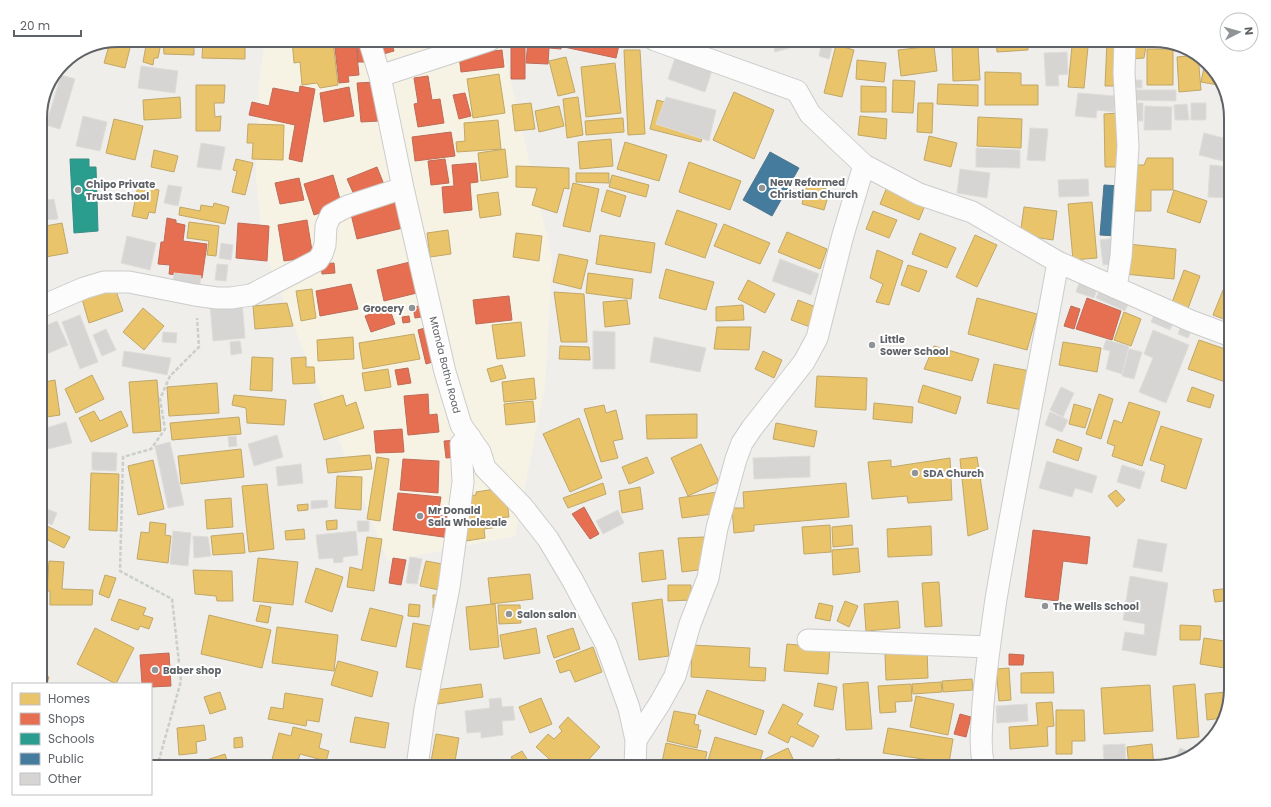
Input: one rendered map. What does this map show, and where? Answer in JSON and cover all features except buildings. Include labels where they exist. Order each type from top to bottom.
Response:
[{"type":"street","name":"Mtanda Bathu Road","points":[[371,47],[380,76],[403,188],[447,380],[461,425],[480,452],[485,468],[522,506],[548,539],[606,644],[629,708],[636,740],[635,760]]},
{"type":"street","points":[[380,76],[469,47]]},
{"type":"street","points":[[674,47],[797,91],[810,114],[864,165],[919,194],[972,212],[1058,262],[1191,321],[1224,333]]},
{"type":"street","points":[[1116,288],[1121,256],[1128,146],[1124,74],[1125,47]]},
{"type":"street","points":[[636,740],[660,703],[675,676],[690,624],[708,578],[717,528],[736,459],[742,443],[804,362],[817,338],[843,235],[864,165]]},
{"type":"street","points":[[47,303],[84,288],[104,282],[129,282],[195,296],[216,298],[231,298],[251,295],[318,260],[325,245],[326,226],[332,215],[348,206],[403,188]]},
{"type":"street","points":[[982,760],[981,735],[988,647],[1011,511],[1058,262]]},
{"type":"street","points":[[418,760],[425,709],[449,586],[463,482],[461,444],[470,437]]},
{"type":"street","points":[[808,640],[988,647]]},
{"type":"path","points":[[159,760],[181,681],[172,598],[120,571],[123,457],[151,449],[165,429],[160,399],[170,376],[199,347],[195,296]]},
{"type":"shaded area","points":[[264,47],[503,47],[552,258],[545,385],[515,536],[388,561],[263,247],[256,176],[259,85]]},
{"type":"place","name":"New Reformed Christian Church","points":[[762,188]]},
{"type":"place","name":"Chipo Private Trust School","points":[[78,190]]},
{"type":"place","name":"Grocery","points":[[412,308]]},
{"type":"place","name":"Little Sower School","points":[[872,345]]},
{"type":"place","name":"SDA Church","points":[[915,473]]},
{"type":"place","name":"Mr Donald Sala Wholesale","points":[[420,516]]},
{"type":"place","name":"The Wells School","points":[[1045,606]]},
{"type":"place","name":"Salon salon","points":[[509,614]]},
{"type":"place","name":"Baber shop","points":[[155,670]]}]
